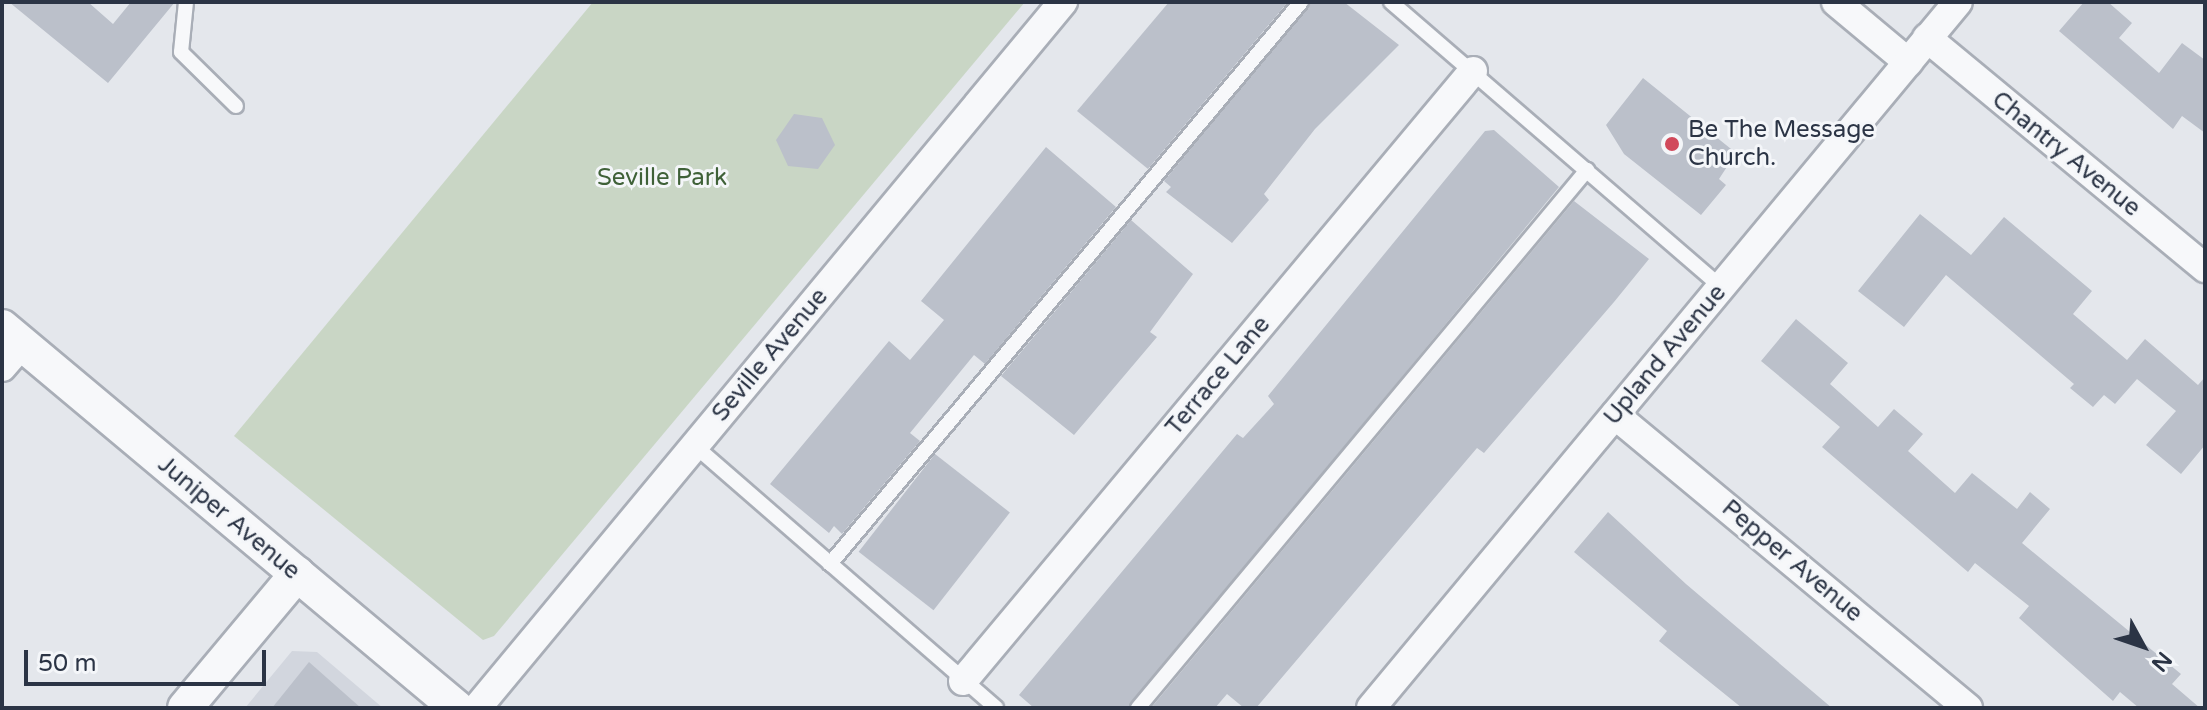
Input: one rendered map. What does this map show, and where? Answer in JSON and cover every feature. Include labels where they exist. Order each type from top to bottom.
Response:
[{"type":"street","name":"Seville Avenue","points":[[477,708],[1063,2]]},
{"type":"street","points":[[1836,2],[1908,62]]},
{"type":"street","name":"Upland Avenue","points":[[1371,708],[1958,2]]},
{"type":"street","name":"Chantry Avenue","points":[[1927,38],[2205,268]]},
{"type":"street","name":"Terrace Lane","points":[[963,681],[1473,71]]},
{"type":"street","name":"Juniper Avenue","points":[[9,346],[297,574],[457,708]]},
{"type":"street","name":"Pepper Avenue","points":[[1615,415],[1968,708]]},
{"type":"street","points":[[185,708],[297,574]]},
{"type":"lane","points":[[186,2],[181,52],[236,106]]},
{"type":"lane","points":[[830,564],[1301,2]]},
{"type":"lane","points":[[1391,2],[1721,287]]},
{"type":"lane","points":[[1138,708],[1587,170]]},
{"type":"lane","points":[[695,446],[996,708]]},
{"type":"shaded area","points":[[292,651],[317,652],[383,708],[245,708]]},
{"type":"green space","name":"Seville Park","points":[[593,2],[1025,2],[494,636],[483,640],[234,436]]},
{"type":"building","points":[[9,2],[88,2],[113,24],[131,2],[175,2],[108,83]]},
{"type":"building","points":[[1169,2],[1288,2],[1148,169],[1077,111]]},
{"type":"building","points":[[1311,2],[1344,2],[1399,45],[1315,129],[1264,194],[1269,200],[1232,243],[1166,192],[1171,187],[1164,181]]},
{"type":"building","points":[[2084,2],[2108,2],[2132,23],[2119,38],[2159,73],[2182,43],[2205,60],[2205,133],[2182,116],[2173,129],[2059,31]]},
{"type":"building","name":"Be The Message Church.","points":[[1643,78],[1736,153],[1719,179],[1726,185],[1701,215],[1624,154],[1606,125]]},
{"type":"building","points":[[794,114],[822,118],[835,145],[818,169],[788,166],[776,140]]},
{"type":"building","points":[[1494,130],[1559,187],[1128,708],[1034,708],[1019,695],[1237,434],[1243,438],[1274,404],[1268,396],[1485,131]]},
{"type":"building","points":[[1046,147],[1116,207],[985,364],[974,355],[910,433],[920,441],[842,534],[834,526],[829,533],[770,484],[889,341],[910,360],[944,320],[921,301]]},
{"type":"building","points":[[1574,201],[1649,259],[1614,302],[1484,453],[1477,448],[1256,708],[1244,708],[1227,694],[1215,708],[1151,708]]},
{"type":"building","points":[[1920,214],[1971,255],[2004,217],[2092,291],[2073,314],[2127,360],[2145,339],[2198,385],[2205,377],[2205,445],[2181,474],[2146,445],[2176,411],[2137,379],[2115,404],[2104,395],[2093,407],[2070,388],[2074,384],[1946,275],[1904,327],[1858,291]]},
{"type":"building","points":[[1131,220],[1193,274],[1150,332],[1157,337],[1074,435],[1001,376]]},
{"type":"building","points":[[1796,319],[1848,363],[1830,384],[1878,427],[1894,409],[1923,434],[1908,451],[1955,493],[1972,473],[2017,509],[2030,492],[2050,509],[2022,543],[2181,674],[2172,684],[2200,708],[2139,708],[2120,692],[2113,701],[2019,618],[2029,606],[1975,563],[1968,572],[1822,447],[1840,427],[1761,361]]},
{"type":"building","points":[[935,454],[1010,512],[934,610],[859,552]]},
{"type":"building","points":[[1608,512],[1686,584],[1832,708],[1742,708],[1659,641],[1667,631],[1574,552]]},
{"type":"building","points":[[309,662],[361,708],[272,708]]},
{"type":"place","name":"Be The Message Church.","points":[[1672,144]]}]
